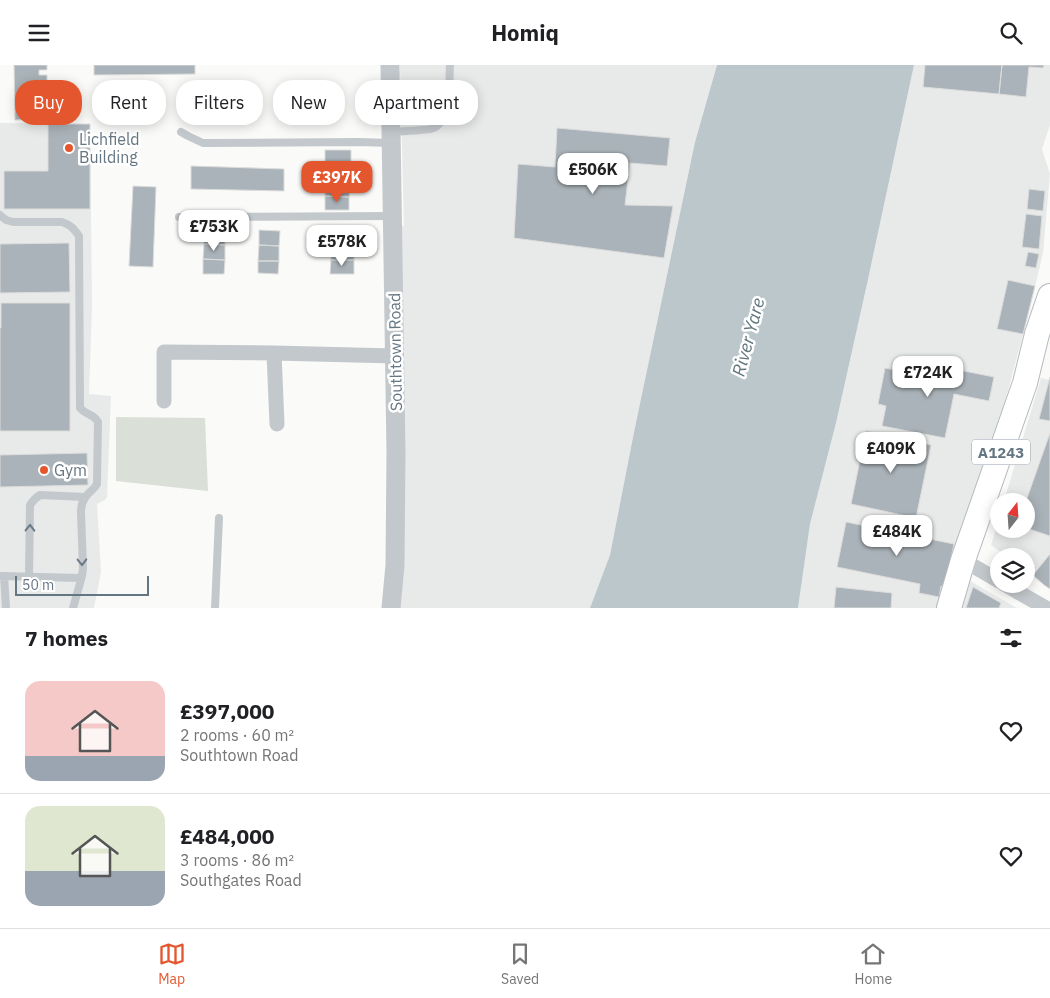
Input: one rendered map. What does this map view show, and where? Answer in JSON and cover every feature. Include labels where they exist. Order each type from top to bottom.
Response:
[{"type":"main road","name":"A1243","points":[[949,608],[963,560],[1025,383],[1037,335],[1050,296]]},
{"type":"street","name":"Southtown Road","points":[[390,65],[396,453],[395,565],[391,608]]},
{"type":"street","points":[[164,401],[164,352],[395,356]]},
{"type":"street","points":[[274,353],[277,424]]},
{"type":"street","points":[[963,560],[990,576]]},
{"type":"street","points":[[1020,593],[1046,608]]},
{"type":"lane","points":[[181,132],[203,143],[358,142],[434,128],[442,120],[447,108],[450,65]]},
{"type":"lane","points":[[0,215],[13,222],[62,222],[74,229],[79,236],[80,408],[84,413],[96,418],[98,421],[97,484],[83,500],[81,512],[83,568],[73,608]]},
{"type":"lane","points":[[178,217],[392,216]]},
{"type":"lane","points":[[29,577],[30,505],[32,501],[40,495],[85,497]]},
{"type":"lane","points":[[215,608],[218,518]]},
{"type":"lane","points":[[6,608],[2,576],[81,578]]},
{"type":"shaded area","points":[[400,65],[717,65],[695,142],[610,555],[590,608],[391,608],[393,226],[404,226],[401,125],[478,125],[478,80],[400,80]]},
{"type":"shaded area","points":[[914,65],[1050,65],[1050,125],[1042,149],[1050,174],[1043,253],[998,428],[940,608],[798,608],[810,524],[836,423]]},
{"type":"shaded area","points":[[0,123],[15,123],[15,125],[90,124],[92,306],[89,394],[111,396],[107,497],[97,504],[101,572],[94,608],[0,608]]},
{"type":"shaded area","points":[[1041,378],[1050,380],[1050,589],[1035,578],[1035,548],[995,548],[991,545],[993,538],[1035,538],[1035,493],[1006,493]]},
{"type":"shaded area","points":[[116,417],[205,418],[208,491],[116,481]]},
{"type":"shaded area","points":[[970,581],[1017,608],[962,608]]},
{"type":"water","name":"River Yare","points":[[717,65],[914,65],[836,423],[810,524],[798,608],[590,608],[610,555],[695,142]]},
{"type":"building","points":[[14,65],[47,65],[47,70],[39,70],[39,75],[47,75],[47,80],[15,80],[15,120]]},
{"type":"building","points":[[94,65],[195,65],[195,74],[94,75]]},
{"type":"building","points":[[925,65],[1002,65],[999,94],[923,87]]},
{"type":"building","points":[[1002,65],[1044,65],[1043,68],[1029,67],[1026,97],[999,94]]},
{"type":"building","name":"Lichfield Building","points":[[90,124],[90,209],[4,209],[4,171],[48,171],[48,125]]},
{"type":"building","points":[[557,128],[670,138],[667,166],[630,163],[625,205],[673,206],[664,258],[514,238],[518,164],[555,167]]},
{"type":"building","points":[[325,150],[351,150],[351,166],[325,165]]},
{"type":"building","points":[[325,165],[351,166],[350,182],[325,182]]},
{"type":"building","points":[[191,166],[284,169],[284,191],[191,189]]},
{"type":"building","points":[[325,182],[350,182],[349,197],[325,196]]},
{"type":"building","points":[[133,186],[156,187],[153,267],[129,266]]},
{"type":"building","points":[[1029,189],[1045,191],[1043,211],[1027,209]]},
{"type":"building","points":[[325,196],[349,197],[349,210],[325,210]]},
{"type":"building","points":[[1026,214],[1042,216],[1039,249],[1022,247]]},
{"type":"building","points":[[204,230],[225,230],[225,245],[204,244]]},
{"type":"building","points":[[259,230],[280,231],[279,246],[259,245]]},
{"type":"building","points":[[69,243],[70,292],[0,293],[0,244]]},
{"type":"building","points":[[204,244],[225,245],[225,260],[203,259]]},
{"type":"building","points":[[331,244],[354,244],[354,260],[331,260]]},
{"type":"building","points":[[259,245],[279,246],[279,261],[258,261]]},
{"type":"building","points":[[1028,252],[1039,254],[1036,268],[1025,266]]},
{"type":"building","points":[[203,259],[225,260],[224,274],[203,274]]},
{"type":"building","points":[[331,260],[354,260],[354,274],[330,274]]},
{"type":"building","points":[[258,261],[279,261],[278,274],[258,273]]},
{"type":"building","points":[[1008,280],[1035,286],[1023,334],[997,329]]},
{"type":"building","points":[[1,303],[70,303],[70,431],[0,431]]},
{"type":"building","points":[[934,365],[994,377],[989,401],[954,394],[945,438],[882,426],[886,406],[878,404],[885,368],[932,377]]},
{"type":"building","points":[[1050,377],[1050,421],[1039,419]]},
{"type":"building","points":[[866,431],[931,445],[916,518],[851,504]]},
{"type":"building","points":[[1050,433],[1050,536],[1035,531],[1035,493],[1029,493]]},
{"type":"building","name":"Gym","points":[[87,453],[88,485],[0,487],[0,455]]},
{"type":"building","points":[[846,522],[954,544],[945,587],[941,586],[939,597],[919,593],[920,584],[837,567]]},
{"type":"building","points":[[1050,554],[1050,589],[1035,577],[1035,573]]},
{"type":"building","points":[[836,587],[892,593],[891,608],[834,608]]},
{"type":"building","points":[[973,587],[1001,603],[999,608],[966,608]]},
{"type":"place","name":"Lichfield Building","points":[[69,148]]},
{"type":"place","name":"Gym","points":[[44,470]]}]
